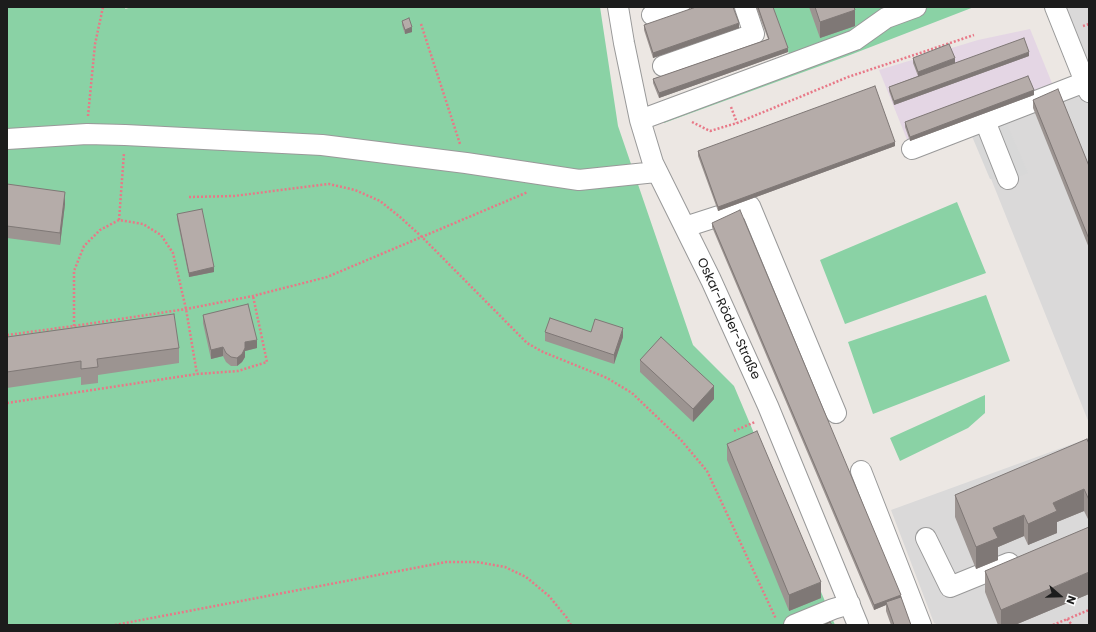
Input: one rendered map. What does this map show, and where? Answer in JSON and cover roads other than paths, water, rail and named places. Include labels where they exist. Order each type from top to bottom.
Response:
[{"type":"street","name":"Oskar-Röder-Straße","points":[[618,7],[640,120],[656,172],[711,280],[768,406],[858,625]]},
{"type":"street","points":[[652,15],[678,7]]},
{"type":"street","points":[[663,66],[754,34],[745,7]]},
{"type":"street","points":[[640,120],[855,40],[884,13],[916,7]]},
{"type":"street","points":[[912,149],[985,121],[1087,87],[1056,7]]},
{"type":"street","points":[[985,121],[1008,179]]},
{"type":"street","points":[[7,140],[87,134],[322,145],[466,163],[579,180],[656,172]]},
{"type":"street","points":[[685,227],[750,206],[836,413]]},
{"type":"street","points":[[861,471],[921,625]]},
{"type":"street","points":[[926,538],[950,587],[1023,557]]},
{"type":"street","points":[[794,625],[833,609],[850,604]]}]
